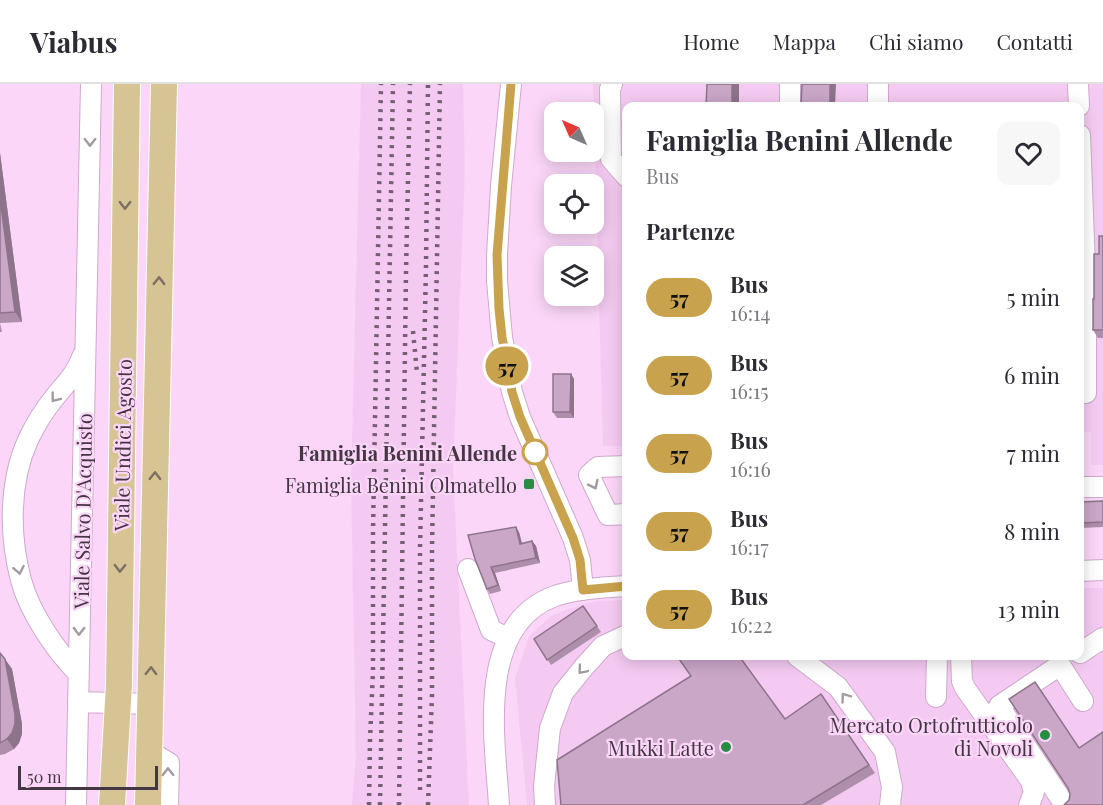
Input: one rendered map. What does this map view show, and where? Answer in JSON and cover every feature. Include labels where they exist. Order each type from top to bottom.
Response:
[{"type":"main road","name":"Viale Undici Agosto","points":[[112,805],[118,703],[127,84]]},
{"type":"main road","name":"Viale Undici Agosto","points":[[148,805],[164,84]]},
{"type":"street","name":"Viale Salvo D'Acquisto","points":[[76,805],[91,84]]},
{"type":"street","points":[[511,84],[497,255],[502,337],[512,392],[520,417],[573,538],[580,560],[583,590]]},
{"type":"street","points":[[612,84],[610,89],[611,159],[622,171]]},
{"type":"street","points":[[790,84],[790,102]]},
{"type":"street","points":[[878,84],[878,102]]},
{"type":"street","points":[[1078,84],[1079,102]]},
{"type":"street","points":[[1084,199],[1090,294],[1086,393],[1084,393]]},
{"type":"street","name":"Viale Salvo D'Acquisto","points":[[78,673],[57,648],[28,599],[21,581],[16,555],[13,512],[19,466],[28,439],[54,398],[73,377],[86,348]]},
{"type":"street","points":[[622,466],[598,467],[589,475],[608,515],[622,514]]},
{"type":"street","points":[[1084,487],[1103,487]]},
{"type":"street","points":[[468,569],[492,630],[508,638]]},
{"type":"street","points":[[1084,571],[1103,570]]},
{"type":"street","points":[[499,805],[494,703],[498,666],[508,638],[525,615],[552,596],[569,591],[622,586]]},
{"type":"street","points":[[545,805],[544,786],[550,728],[563,693],[603,646],[622,637]]},
{"type":"street","points":[[1084,650],[1103,638]]},
{"type":"street","points":[[801,660],[838,687],[885,752],[892,787],[890,805]]},
{"type":"street","points":[[936,697],[937,660]]},
{"type":"street","points":[[961,660],[962,681],[965,688],[1030,781],[1034,792],[1029,805]]},
{"type":"street","points":[[1065,805],[999,706],[1068,660],[1083,701]]},
{"type":"street","points":[[78,702],[150,704]]},
{"type":"street","points":[[149,751],[169,763],[168,805]]},
{"type":"shaded area","points":[[361,84],[463,84],[465,169],[453,470],[469,805],[352,805],[356,755],[351,482]]},
{"type":"shaded area","points":[[593,84],[1103,84],[1103,465],[1091,465],[1091,432],[1084,432],[1084,102],[622,102],[622,446],[603,446],[599,306],[604,306],[604,246],[597,246],[597,234],[604,234],[604,174],[595,174],[595,162],[604,162],[604,102],[593,102]]},
{"type":"shaded area","points":[[1084,588],[1103,588],[1103,805],[527,805],[515,678],[529,636],[551,616],[596,601],[622,600],[622,660],[1084,660]]},
{"type":"building","points":[[707,84],[732,84],[732,102],[706,102]]},
{"type":"building","points":[[802,84],[830,84],[830,102],[801,102]]},
{"type":"building","points":[[0,198],[15,312],[0,313]]},
{"type":"building","points":[[1099,236],[1103,236],[1103,330],[1093,330],[1094,254],[1099,254]]},
{"type":"building","points":[[553,374],[571,374],[570,412],[553,412]]},
{"type":"building","points":[[1103,501],[1103,522],[1084,523],[1084,502]]},
{"type":"building","points":[[516,527],[520,544],[532,541],[536,558],[491,567],[498,585],[487,589],[468,535]]},
{"type":"building","points":[[583,606],[597,626],[547,660],[534,639]]},
{"type":"building","points":[[0,653],[5,659],[15,724],[12,733],[0,743]]},
{"type":"building","name":"Mukki Latte","points":[[680,660],[742,660],[785,719],[821,694],[869,765],[803,805],[561,805],[557,760],[691,676]]},
{"type":"building","points":[[1035,682],[1079,748],[1103,732],[1103,805],[1064,805],[1069,800],[1068,788],[1009,699]]},
{"type":"railway","points":[[369,805],[381,84]]},
{"type":"railway","points":[[380,805],[393,84]]},
{"type":"railway","points":[[399,805],[410,84]]},
{"type":"railway","points":[[420,790],[420,549],[428,84]]},
{"type":"railway","points":[[428,805],[432,695],[432,549],[440,84]]},
{"type":"railway","points":[[413,331],[417,373]]},
{"type":"bus line","name":"57","points":[[511,84],[501,186],[497,281],[502,337],[512,392],[520,417],[573,538],[580,560],[583,590],[622,586]]},
{"type":"place","name":"Famiglia Benini Allende","points":[[535,452]]},
{"type":"place","name":"Famiglia Benini Olmatello","points":[[529,484]]},
{"type":"place","name":"Mercato Ortofrutticolo di Novoli","points":[[1045,735]]},
{"type":"place","name":"Mukki Latte","points":[[726,747]]}]
